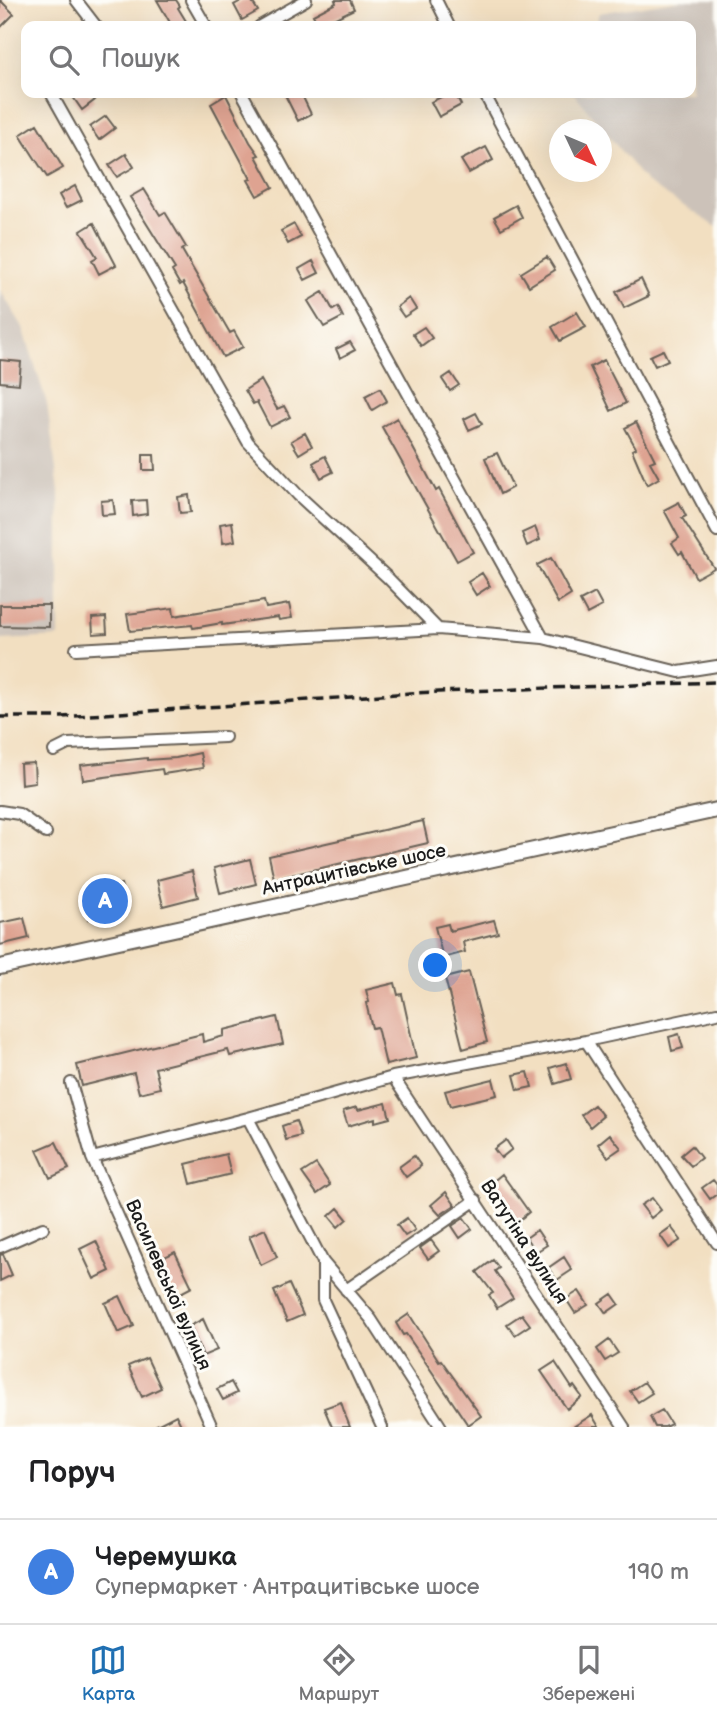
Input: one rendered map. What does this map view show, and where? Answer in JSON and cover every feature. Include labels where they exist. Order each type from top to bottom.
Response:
[{"type":"main road","name":"Антрацитівське шосе","points":[[0,967],[717,810]]},
{"type":"street","points":[[76,0],[92,21]]},
{"type":"street","points":[[191,0],[203,21]]},
{"type":"street","points":[[269,21],[306,0]]},
{"type":"street","points":[[436,0],[446,21]]},
{"type":"street","points":[[54,98],[248,442],[438,629]]},
{"type":"street","points":[[245,98],[543,638]]},
{"type":"street","points":[[487,98],[717,531]]},
{"type":"street","points":[[76,649],[438,629],[543,638],[679,673],[717,666]]},
{"type":"street","points":[[54,751],[68,744],[225,737]]},
{"type":"street","points":[[0,811],[19,814],[46,833]]},
{"type":"street","points":[[92,1158],[393,1077],[717,1013]]},
{"type":"street","points":[[586,1041],[717,1243]]},
{"type":"street","name":"Ватутіна вулиця","points":[[393,1077],[624,1427]]},
{"type":"street","name":"Василевської вулиця","points":[[71,1083],[92,1158],[212,1427]]},
{"type":"street","points":[[248,1118],[323,1262],[371,1319],[441,1427]]},
{"type":"street","points":[[346,1290],[476,1200]]},
{"type":"street","points":[[0,1247],[43,1228]]},
{"type":"street","points":[[323,1262],[323,1300],[382,1427]]},
{"type":"shaded area","points":[[682,0],[717,0],[717,227],[646,182],[612,140],[612,119],[595,119],[578,98],[696,98],[696,21],[597,21],[599,13]]},
{"type":"shaded area","points":[[0,290],[23,327],[47,404],[59,491],[59,637],[0,640]]},
{"type":"building","points":[[0,0],[14,14],[0,28]]},
{"type":"building","points":[[157,0],[176,0],[180,6],[178,8],[186,21],[169,21]]},
{"type":"building","points":[[243,0],[251,0],[258,11],[242,20],[234,5]]},
{"type":"building","points":[[335,0],[350,0],[354,9],[329,21],[316,21],[313,15],[336,3]]},
{"type":"building","points":[[74,98],[93,98],[95,100],[82,110]]},
{"type":"building","points":[[221,98],[228,98],[273,187],[257,196],[248,180],[251,179],[211,104]]},
{"type":"building","points":[[286,98],[303,98],[311,114],[298,121]]},
{"type":"building","points":[[439,98],[458,98],[461,105],[439,117],[431,102]]},
{"type":"building","points":[[106,116],[115,128],[99,140],[90,127]]},
{"type":"building","points":[[37,124],[63,168],[47,177],[20,135]]},
{"type":"building","points":[[486,147],[493,160],[469,173],[461,160]]},
{"type":"building","points":[[126,154],[134,167],[117,177],[109,165]]},
{"type":"building","points":[[75,186],[82,200],[66,208],[59,195]]},
{"type":"building","points":[[144,189],[160,215],[165,212],[186,247],[182,250],[230,333],[234,331],[243,347],[223,357],[183,283],[180,285],[172,271],[175,269],[130,197]]},
{"type":"building","points":[[516,205],[522,217],[501,229],[494,217]]},
{"type":"building","points":[[94,223],[116,265],[99,274],[92,260],[97,257],[81,231]]},
{"type":"building","points":[[294,224],[301,237],[288,244],[281,231]]},
{"type":"building","points":[[547,257],[555,270],[529,286],[521,273]]},
{"type":"building","points":[[313,261],[319,273],[305,280],[299,269]]},
{"type":"building","points":[[641,279],[649,296],[624,308],[616,292]]},
{"type":"building","points":[[323,292],[333,310],[338,307],[343,317],[324,327],[308,301]]},
{"type":"building","points":[[409,298],[416,309],[404,317],[397,307]]},
{"type":"building","points":[[577,312],[586,327],[560,341],[552,327]]},
{"type":"building","points":[[424,327],[432,338],[421,346],[413,334]]},
{"type":"building","points":[[350,342],[355,350],[340,358],[336,349]]},
{"type":"building","points":[[663,350],[668,360],[655,366],[650,356]]},
{"type":"building","points":[[0,360],[21,362],[19,384],[0,382]]},
{"type":"building","points":[[604,360],[626,403],[611,411],[590,367]]},
{"type":"building","points":[[451,373],[459,385],[450,391],[442,379]]},
{"type":"building","points":[[261,380],[277,409],[284,406],[290,417],[270,427],[257,402],[253,404],[245,390]]},
{"type":"building","points":[[380,388],[387,401],[372,410],[365,396]]},
{"type":"building","points":[[476,413],[482,424],[469,430],[464,419]]},
{"type":"building","points":[[397,418],[473,552],[457,561],[382,427]]},
{"type":"building","points":[[636,422],[655,460],[650,462],[659,478],[647,485],[632,450],[636,448],[625,428]]},
{"type":"building","points":[[305,433],[312,446],[299,454],[291,441]]},
{"type":"building","points":[[497,453],[513,487],[500,494],[485,458]]},
{"type":"building","points":[[143,455],[154,455],[155,470],[143,470]]},
{"type":"building","points":[[325,456],[333,472],[321,478],[313,463]]},
{"type":"building","points":[[189,495],[191,512],[180,513],[178,497]]},
{"type":"building","points":[[113,500],[115,514],[102,515],[101,501]]},
{"type":"building","points":[[146,500],[147,514],[133,516],[132,501]]},
{"type":"building","points":[[679,502],[686,516],[682,518],[714,568],[696,578],[682,552],[679,554],[672,543],[679,538],[664,510]]},
{"type":"building","points":[[232,522],[235,541],[223,543],[220,524]]},
{"type":"building","points":[[535,527],[540,540],[527,546],[522,533]]},
{"type":"building","points":[[551,558],[571,595],[558,603],[537,565]]},
{"type":"building","points":[[482,573],[490,586],[476,595],[468,582]]},
{"type":"building","points":[[595,593],[602,606],[587,614],[580,601]]},
{"type":"building","points":[[264,601],[266,608],[289,604],[292,618],[279,620],[278,617],[193,628],[192,625],[130,631],[127,614],[173,608],[174,616]]},
{"type":"building","points":[[0,605],[49,605],[49,627],[0,626]]},
{"type":"building","points":[[106,617],[107,633],[93,634],[92,618]]},
{"type":"building","points":[[200,753],[203,768],[163,774],[162,769],[83,780],[81,765],[147,758],[176,758]]},
{"type":"building","points":[[34,763],[35,782],[21,784],[20,764]]},
{"type":"building","points":[[423,821],[428,843],[274,879],[269,856]]},
{"type":"building","points":[[250,859],[256,884],[220,893],[214,868]]},
{"type":"building","points":[[192,871],[198,897],[163,906],[157,880]]},
{"type":"building","points":[[121,884],[127,909],[88,919],[82,894]]},
{"type":"building","points":[[24,918],[29,938],[0,945],[0,923]]},
{"type":"building","points":[[494,920],[498,933],[463,942],[465,952],[443,958],[435,927],[448,924],[450,931]]},
{"type":"building","points":[[469,972],[487,1042],[463,1049],[445,978]]},
{"type":"building","points":[[395,983],[398,995],[402,994],[416,1058],[386,1065],[377,1027],[372,1028],[366,990]]},
{"type":"building","points":[[277,1017],[283,1044],[230,1056],[228,1050],[155,1068],[160,1088],[139,1093],[134,1073],[82,1086],[77,1065],[202,1034],[203,1042],[224,1036],[224,1030]]},
{"type":"building","points":[[679,1034],[683,1048],[672,1051],[669,1037]]},
{"type":"building","points":[[566,1063],[571,1079],[555,1084],[550,1068]]},
{"type":"building","points":[[528,1072],[532,1087],[518,1090],[514,1075]]},
{"type":"building","points":[[493,1079],[497,1095],[450,1106],[445,1091]]},
{"type":"building","points":[[386,1103],[390,1118],[375,1122],[375,1118],[348,1126],[343,1111]]},
{"type":"building","points":[[594,1105],[603,1116],[590,1127],[581,1115]]},
{"type":"building","points":[[296,1121],[301,1136],[286,1140],[282,1126]]},
{"type":"building","points":[[610,1134],[621,1148],[608,1157],[598,1144]]},
{"type":"building","points":[[506,1140],[512,1149],[501,1158],[494,1149]]},
{"type":"building","points":[[56,1142],[69,1169],[50,1178],[37,1150]]},
{"type":"building","points":[[692,1146],[701,1158],[691,1166],[681,1155]]},
{"type":"building","points":[[226,1154],[231,1174],[191,1184],[186,1164]]},
{"type":"building","points":[[414,1156],[421,1166],[406,1177],[399,1167]]},
{"type":"building","points":[[316,1164],[330,1185],[317,1194],[302,1173]]},
{"type":"building","points":[[502,1174],[529,1212],[517,1222],[490,1184]]},
{"type":"building","points":[[713,1180],[717,1185],[717,1194],[710,1199],[702,1188]]},
{"type":"building","points":[[446,1192],[455,1205],[440,1215],[431,1205]]},
{"type":"building","points":[[652,1198],[661,1210],[651,1218],[641,1205]]},
{"type":"building","points":[[338,1208],[347,1219],[338,1227],[329,1216]]},
{"type":"building","points":[[407,1218],[415,1230],[405,1236],[397,1225]]},
{"type":"building","points":[[464,1218],[472,1229],[460,1238],[452,1226]]},
{"type":"building","points":[[671,1227],[681,1240],[669,1248],[660,1235]]},
{"type":"building","points":[[265,1229],[277,1257],[261,1265],[249,1236]]},
{"type":"building","points":[[537,1230],[547,1245],[536,1252],[526,1238]]},
{"type":"building","points":[[431,1240],[439,1251],[428,1259],[420,1248]]},
{"type":"building","points":[[96,1241],[110,1271],[94,1279],[80,1249]]},
{"type":"building","points":[[175,1252],[192,1287],[175,1296],[158,1260]]},
{"type":"building","points":[[3,1254],[12,1275],[0,1281],[0,1255]]},
{"type":"building","points":[[564,1257],[572,1270],[557,1280],[548,1268]]},
{"type":"building","points":[[493,1260],[499,1268],[495,1271],[513,1298],[497,1308],[489,1295],[493,1293],[477,1272]]},
{"type":"building","points":[[289,1284],[303,1315],[287,1322],[274,1291]]},
{"type":"building","points":[[579,1291],[588,1305],[575,1313],[566,1299]]},
{"type":"building","points":[[612,1294],[619,1304],[606,1313],[599,1303]]},
{"type":"building","points":[[120,1296],[134,1326],[118,1333],[105,1303]]},
{"type":"building","points":[[409,1314],[439,1361],[441,1360],[481,1416],[468,1425],[396,1323]]},
{"type":"building","points":[[522,1314],[530,1325],[515,1335],[507,1324]]},
{"type":"building","points":[[203,1319],[217,1350],[203,1356],[190,1326]]},
{"type":"building","points":[[609,1340],[618,1353],[605,1361],[597,1349]]},
{"type":"building","points":[[147,1358],[161,1388],[142,1397],[128,1366]]},
{"type":"building","points":[[555,1362],[572,1388],[574,1386],[582,1397],[567,1409],[541,1371]]},
{"type":"building","points":[[231,1382],[237,1393],[223,1400],[217,1389]]},
{"type":"building","points":[[644,1382],[652,1393],[638,1402],[630,1391]]},
{"type":"building","points":[[341,1402],[350,1427],[332,1427],[324,1408]]},
{"type":"building","points":[[662,1410],[671,1424],[655,1427],[650,1417]]},
{"type":"building","points":[[176,1415],[182,1427],[153,1427]]},
{"type":"building","points":[[592,1415],[599,1427],[573,1427]]},
{"type":"railway","points":[[0,717],[62,717],[410,693],[717,682]]},
{"type":"place","name":"Черемушка","points":[[105,901]]}]
